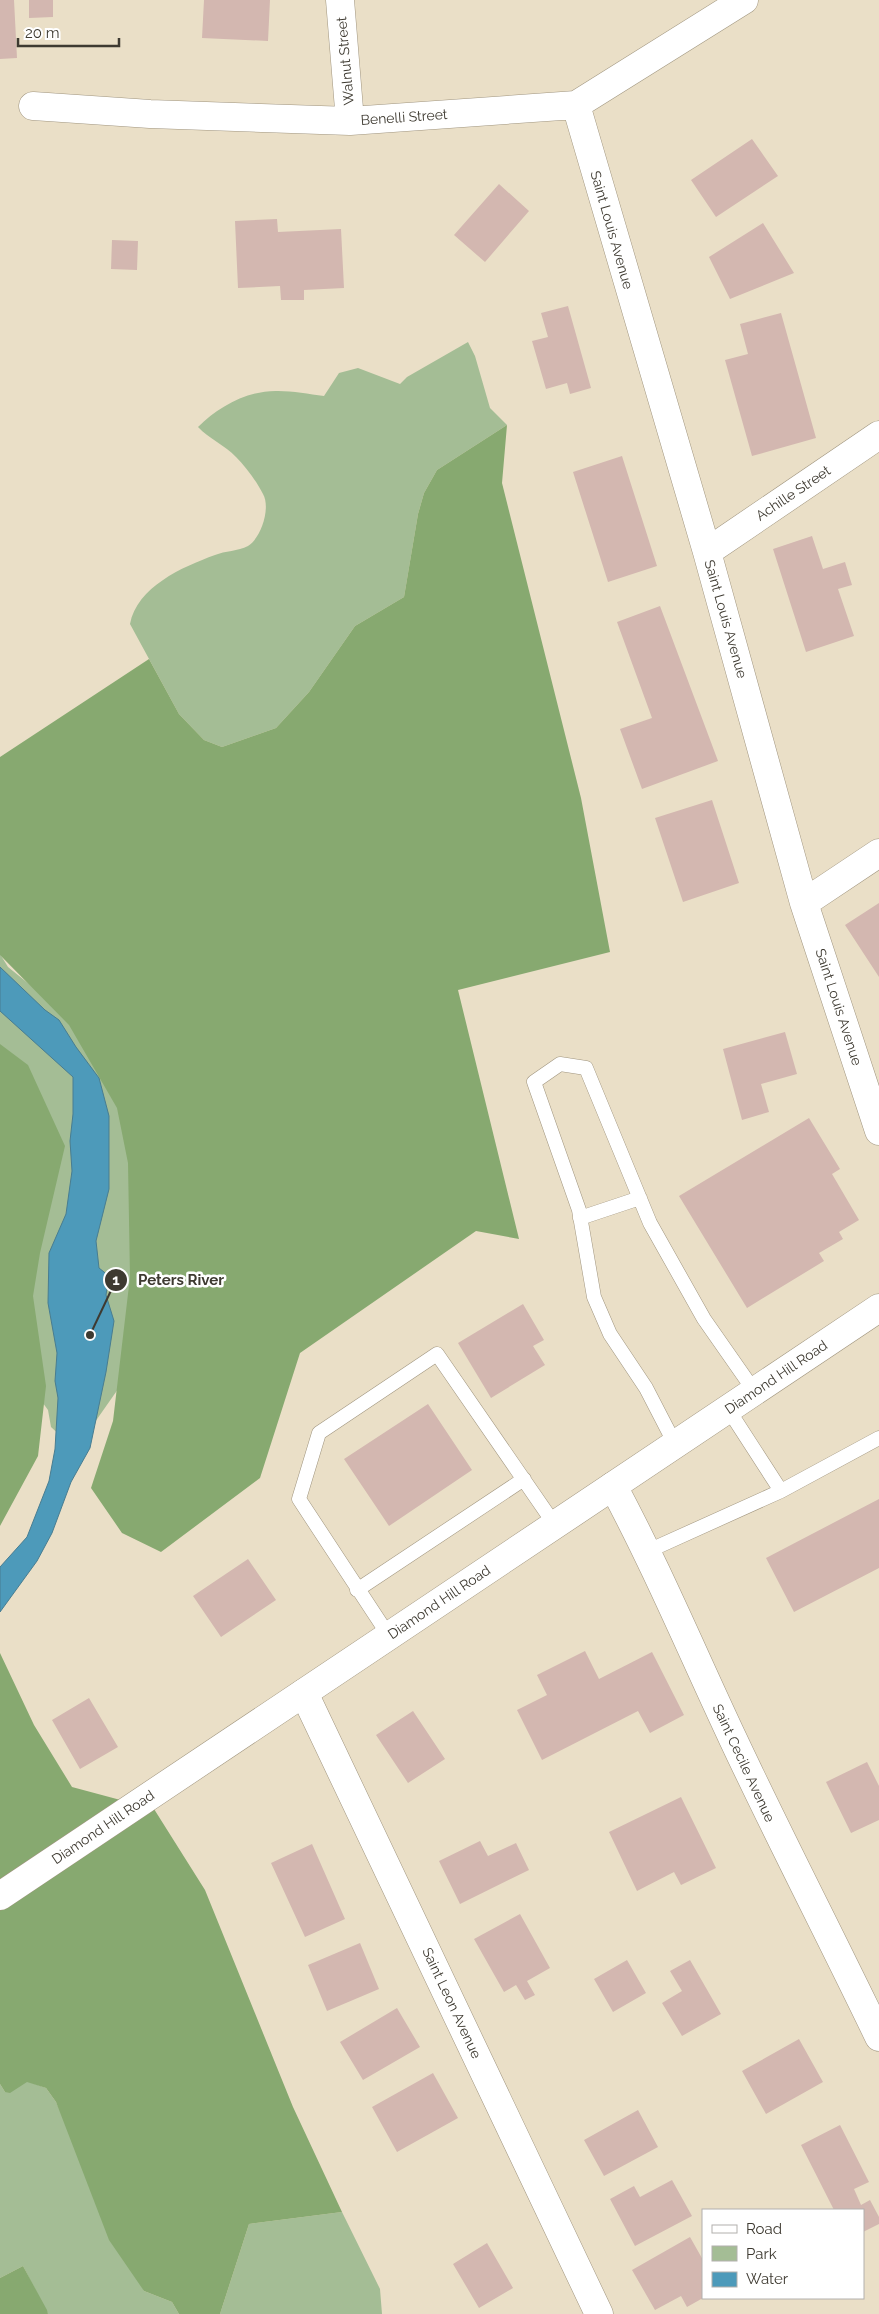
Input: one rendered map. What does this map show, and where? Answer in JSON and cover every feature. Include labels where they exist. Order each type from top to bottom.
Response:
[{"type":"street","name":"Walnut Street","points":[[340,0],[350,121]]},
{"type":"street","name":"Benelli Street","points":[[33,106],[150,114],[350,121],[576,105],[744,0]]},
{"type":"street","name":"Saint Louis Avenue","points":[[576,105],[707,552],[804,903],[879,1131]]},
{"type":"street","name":"Achille Street","points":[[707,552],[879,435]]},
{"type":"street","points":[[804,903],[879,853]]},
{"type":"street","name":"Diamond Hill Road","points":[[0,1896],[613,1486],[676,1446],[879,1308]]},
{"type":"street","name":"Saint Cecile Avenue","points":[[613,1486],[648,1551],[706,1683],[786,1852],[879,2037]]},
{"type":"street","name":"Saint Leon Avenue","points":[[304,1693],[599,2314]]},
{"type":"lane","points":[[676,1446],[646,1388],[610,1334],[594,1297],[580,1218],[534,1082],[560,1064],[586,1068],[650,1222],[704,1319],[755,1392]]},
{"type":"lane","points":[[580,1218],[640,1198]]},
{"type":"lane","points":[[389,1636],[299,1499],[318,1433],[437,1354],[555,1525]]},
{"type":"lane","points":[[728,1409],[781,1491]]},
{"type":"lane","points":[[648,1551],[781,1491],[879,1438]]},
{"type":"lane","points":[[357,1590],[524,1479]]},
{"type":"green space","points":[[468,342],[475,356],[490,408],[507,425],[437,470],[424,493],[418,514],[404,597],[355,626],[309,692],[276,728],[222,747],[204,740],[179,714],[130,624],[134,611],[142,599],[163,580],[175,572],[202,560],[248,546],[261,530],[266,507],[263,494],[244,465],[232,453],[198,427],[234,401],[256,393],[284,391],[324,396],[339,373],[358,368],[400,384],[407,377]]},
{"type":"green space","points":[[507,425],[502,483],[581,798],[610,952],[458,990],[519,1239],[476,1231],[300,1353],[260,1478],[161,1552],[122,1533],[91,1488],[113,1421],[130,1277],[128,1163],[117,1108],[69,1025],[0,955],[0,757],[149,659],[179,714],[204,740],[222,747],[276,728],[309,692],[355,626],[404,597],[418,514],[424,493],[437,470]]},
{"type":"green space","points":[[0,954],[8,967],[91,1034],[150,1143],[144,1352],[95,1422],[65,1440],[51,1427],[48,1410],[10,1358],[0,1081]]},
{"type":"green space","points":[[0,1044],[28,1065],[65,1146],[40,1253],[33,1296],[46,1386],[38,1456],[0,1526]]},
{"type":"green space","points":[[0,1653],[34,1725],[72,1787],[154,1809],[205,1890],[293,2107],[342,2212],[249,2224],[220,2314],[179,2314],[172,2302],[144,2291],[109,2240],[56,2102],[46,2088],[27,2082],[10,2093],[5,2092],[0,2084]]},
{"type":"green space","points":[[27,2081],[46,2088],[56,2102],[144,2291],[172,2302],[179,2314],[48,2314],[23,2266],[0,2278],[0,2084],[5,2092]]},
{"type":"green space","points":[[342,2212],[380,2289],[382,2314],[220,2314],[249,2224]]},
{"type":"green space","points":[[23,2266],[48,2314],[0,2314],[0,2278]]},
{"type":"water","points":[[0,967],[45,1010],[59,1020],[99,1078],[109,1116],[109,1189],[96,1241],[99,1268],[109,1276],[106,1295],[114,1321],[106,1372],[90,1448],[71,1482],[52,1533],[37,1561],[0,1612],[0,1567],[27,1537],[49,1481],[55,1449],[58,1398],[55,1381],[57,1353],[48,1303],[49,1253],[66,1214],[72,1171],[70,1141],[73,1114],[73,1077],[0,1011]]},
{"type":"building","points":[[0,0],[14,0],[17,58],[0,59]]},
{"type":"building","points":[[29,0],[53,0],[53,17],[29,18]]},
{"type":"building","points":[[204,0],[270,0],[268,41],[202,38]]},
{"type":"building","points":[[752,139],[778,176],[716,217],[691,180]]},
{"type":"building","points":[[499,184],[529,211],[485,262],[454,235]]},
{"type":"building","points":[[277,219],[278,232],[341,229],[344,288],[304,290],[304,300],[281,300],[280,286],[238,288],[235,221]]},
{"type":"building","points":[[763,223],[794,273],[730,299],[709,257]]},
{"type":"building","points":[[112,240],[138,241],[137,270],[111,269]]},
{"type":"building","points":[[568,306],[591,388],[570,394],[567,383],[546,389],[532,341],[548,337],[541,313]]},
{"type":"building","points":[[781,313],[816,438],[752,456],[725,360],[748,354],[740,324]]},
{"type":"building","points":[[622,456],[657,566],[608,582],[573,472]]},
{"type":"building","points":[[812,536],[823,569],[845,562],[852,585],[838,589],[854,636],[806,652],[773,549]]},
{"type":"building","points":[[660,606],[718,761],[642,789],[620,729],[652,718],[617,622]]},
{"type":"building","points":[[712,800],[739,883],[683,902],[655,818]]},
{"type":"building","points":[[879,903],[879,977],[845,925]]},
{"type":"building","points":[[785,1032],[797,1074],[761,1084],[769,1112],[742,1120],[723,1049]]},
{"type":"building","points":[[809,1118],[840,1169],[832,1174],[859,1220],[839,1232],[843,1239],[819,1253],[824,1261],[747,1308],[679,1196]]},
{"type":"building","points":[[523,1304],[544,1340],[533,1346],[545,1365],[491,1398],[458,1343]]},
{"type":"building","points":[[428,1404],[472,1470],[389,1526],[344,1459]]},
{"type":"building","points":[[879,1499],[879,1568],[794,1612],[766,1558]]},
{"type":"building","points":[[248,1559],[276,1600],[221,1637],[193,1596]]},
{"type":"building","points":[[585,1651],[599,1679],[652,1652],[684,1715],[650,1733],[638,1711],[542,1760],[517,1710],[547,1695],[537,1675]]},
{"type":"building","points":[[89,1698],[118,1747],[80,1769],[52,1720]]},
{"type":"building","points":[[413,1711],[445,1759],[408,1783],[376,1735]]},
{"type":"building","points":[[867,1762],[879,1786],[879,1820],[851,1833],[826,1782]]},
{"type":"building","points":[[681,1797],[716,1868],[681,1885],[674,1872],[637,1891],[609,1832]]},
{"type":"building","points":[[480,1841],[488,1856],[516,1843],[529,1870],[460,1904],[439,1861]]},
{"type":"building","points":[[312,1844],[345,1919],[305,1937],[271,1863]]},
{"type":"building","points":[[520,1914],[550,1968],[527,1981],[535,1995],[525,2000],[516,1985],[504,1992],[474,1939]]},
{"type":"building","points":[[360,1943],[379,1989],[327,2011],[308,1965]]},
{"type":"building","points":[[627,1960],[646,1993],[613,2012],[594,1979]]},
{"type":"building","points":[[690,1960],[721,2014],[682,2036],[662,2003],[682,1991],[670,1971]]},
{"type":"building","points":[[397,2008],[420,2047],[363,2080],[340,2042]]},
{"type":"building","points":[[799,2039],[823,2082],[766,2114],[742,2071]]},
{"type":"building","points":[[433,2073],[458,2118],[397,2152],[372,2107]]},
{"type":"building","points":[[638,2110],[658,2147],[604,2176],[584,2140]]},
{"type":"building","points":[[840,2125],[869,2182],[854,2189],[861,2205],[870,2200],[879,2217],[879,2224],[864,2232],[864,2209],[833,2209],[801,2145]]},
{"type":"building","points":[[672,2180],[692,2216],[635,2246],[610,2199],[634,2186],[640,2197]]},
{"type":"building","points":[[690,2237],[702,2258],[702,2299],[687,2307],[681,2296],[655,2310],[632,2270]]},
{"type":"building","points":[[487,2243],[513,2288],[479,2308],[453,2264]]},
{"type":"place","name":"Peters River","points":[[90,1335]]}]
